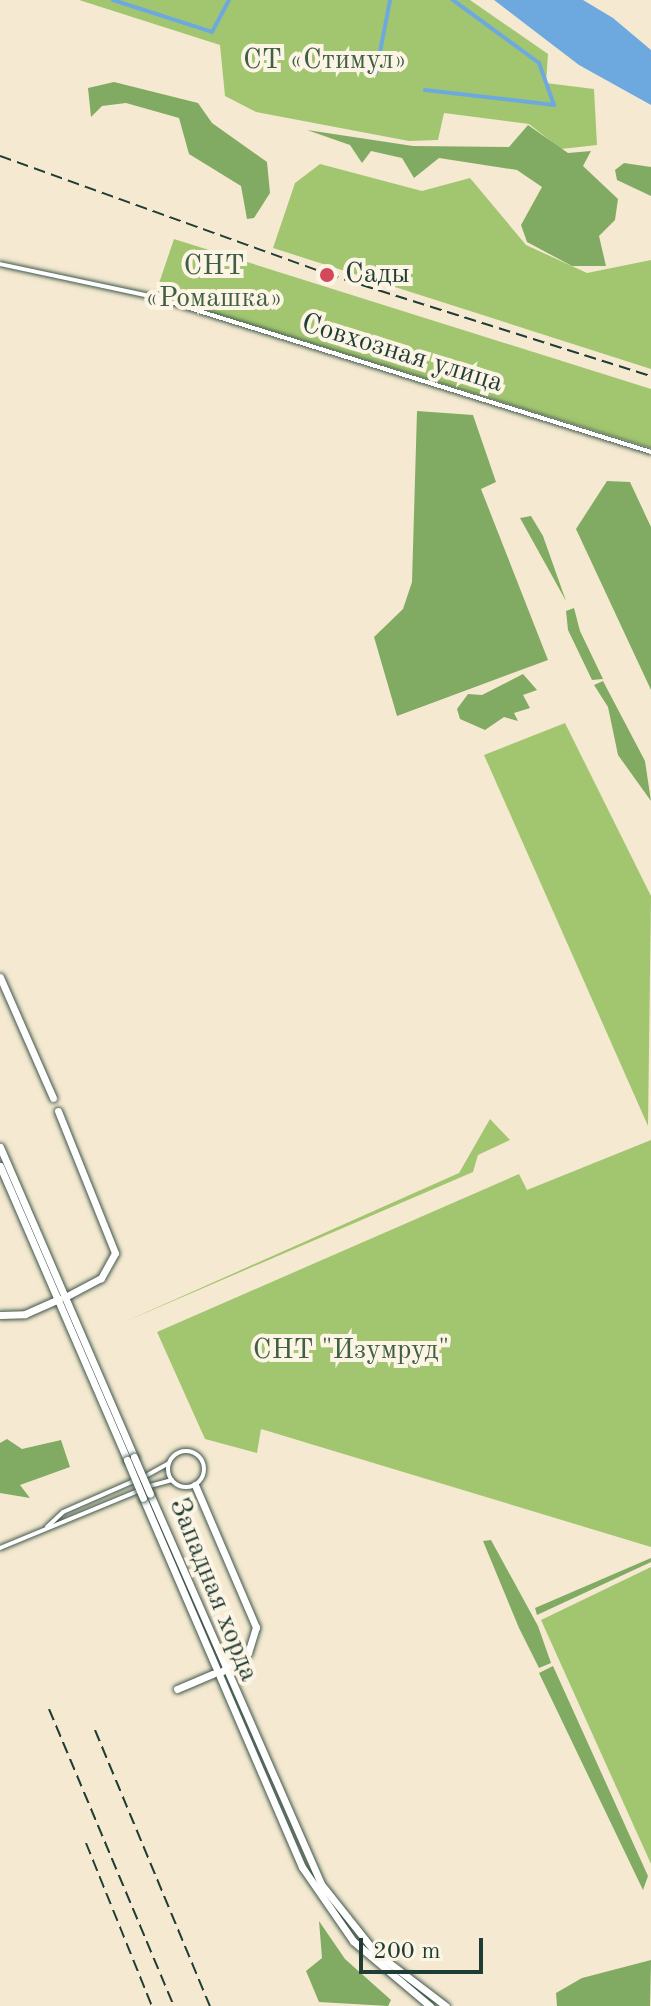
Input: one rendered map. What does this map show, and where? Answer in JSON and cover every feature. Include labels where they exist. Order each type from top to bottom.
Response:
[{"type":"highway","points":[[0,977],[53,1098]]},
{"type":"highway","points":[[0,1315],[25,1314],[101,1278],[115,1253],[58,1111]]},
{"type":"highway","name":"Западная хорда","points":[[1,1149],[218,1672],[315,1889],[370,1958],[430,2006]]},
{"type":"highway","name":"Западная хорда","points":[[0,1166],[62,1298]]},
{"type":"highway","points":[[177,1689],[218,1672],[248,1653],[256,1627],[195,1485]]},
{"type":"highway","name":"Западная хорда","points":[[218,1672],[321,1884],[375,1952],[446,2006]]},
{"type":"street","name":"Совхозная улица","points":[[0,264],[142,294],[651,452]]},
{"type":"street","points":[[0,1548],[172,1480],[195,1485],[204,1471],[199,1457],[182,1452],[169,1463],[63,1512],[46,1528]]},
{"type":"street","points":[[169,1463],[172,1480]]},
{"type":"green space","name":"СТ «Стимул»","points":[[79,0],[470,0],[548,54],[546,83],[594,89],[597,145],[561,149],[529,124],[444,113],[438,140],[409,141],[256,112],[225,96],[220,45]]},
{"type":"green space","points":[[114,82],[198,103],[212,123],[267,162],[270,193],[254,218],[247,219],[241,186],[189,154],[179,118],[126,103],[102,106],[91,117],[88,88]]},
{"type":"green space","points":[[528,125],[568,153],[591,151],[583,166],[618,199],[615,220],[599,236],[606,266],[572,266],[527,242],[521,225],[542,187],[517,170],[439,158],[414,178],[402,158],[371,151],[362,163],[350,145],[307,130],[413,146],[509,147]]},
{"type":"green space","points":[[624,163],[651,167],[651,196],[617,180],[615,170]]},
{"type":"green space","points":[[320,164],[422,191],[470,178],[526,245],[587,273],[651,260],[651,369],[273,248],[295,183]]},
{"type":"green space","name":"СНТ «Ромашка»","points":[[174,239],[651,389],[651,448],[155,295]]},
{"type":"green space","points":[[417,411],[473,415],[496,482],[481,489],[548,660],[397,716],[374,637],[403,609],[412,582]]},
{"type":"green space","points":[[607,481],[630,482],[651,527],[651,690],[576,529]]},
{"type":"green space","points":[[531,516],[543,536],[566,601],[520,518]]},
{"type":"green space","points":[[574,608],[580,631],[603,679],[592,680],[568,630],[566,611]]},
{"type":"green space","points":[[523,674],[537,690],[523,695],[530,708],[514,713],[518,721],[504,717],[485,730],[460,719],[457,709],[468,694],[482,695]]},
{"type":"green space","points":[[603,681],[645,761],[651,801],[618,755],[608,707],[594,685]]},
{"type":"green space","points":[[565,723],[651,896],[648,1126],[484,755]]},
{"type":"green space","points":[[490,1119],[510,1140],[478,1155],[473,1172],[122,1323],[459,1173]]},
{"type":"green space","name":"СНТ \"Изумруд\"","points":[[651,1140],[651,1547],[261,1429],[257,1453],[205,1439],[157,1332],[519,1174],[527,1190]]},
{"type":"green space","points":[[7,1439],[22,1449],[61,1440],[70,1467],[20,1485],[30,1498],[0,1493],[0,1443]]},
{"type":"green space","points":[[491,1540],[538,1626],[551,1663],[539,1668],[519,1628],[483,1541]]},
{"type":"green space","points":[[651,1558],[651,1562],[537,1615],[535,1608]]},
{"type":"green space","points":[[651,1567],[651,1864],[541,1620]]},
{"type":"green space","points":[[553,1666],[648,1876],[643,1890],[539,1673]]},
{"type":"green space","points":[[319,1921],[345,1959],[391,2000],[388,2006],[319,2002],[306,1971],[322,1958]]},
{"type":"green space","points":[[651,1960],[650,2006],[557,2006],[556,1993],[582,1978]]},
{"type":"water","points":[[494,0],[583,0],[613,18],[651,50],[651,105],[579,65]]},
{"type":"waterway","points":[[113,0],[212,32],[229,0]]},
{"type":"waterway","points":[[376,73],[390,0]]},
{"type":"waterway","points":[[425,90],[554,105],[539,63],[453,0]]},
{"type":"railway","points":[[0,156],[327,274],[651,376]]},
{"type":"railway","points":[[49,1709],[174,2006]]},
{"type":"railway","points":[[95,1730],[210,2006]]},
{"type":"railway","points":[[86,1843],[152,2006]]},
{"type":"place","name":"Сады","points":[[327,275]]}]
